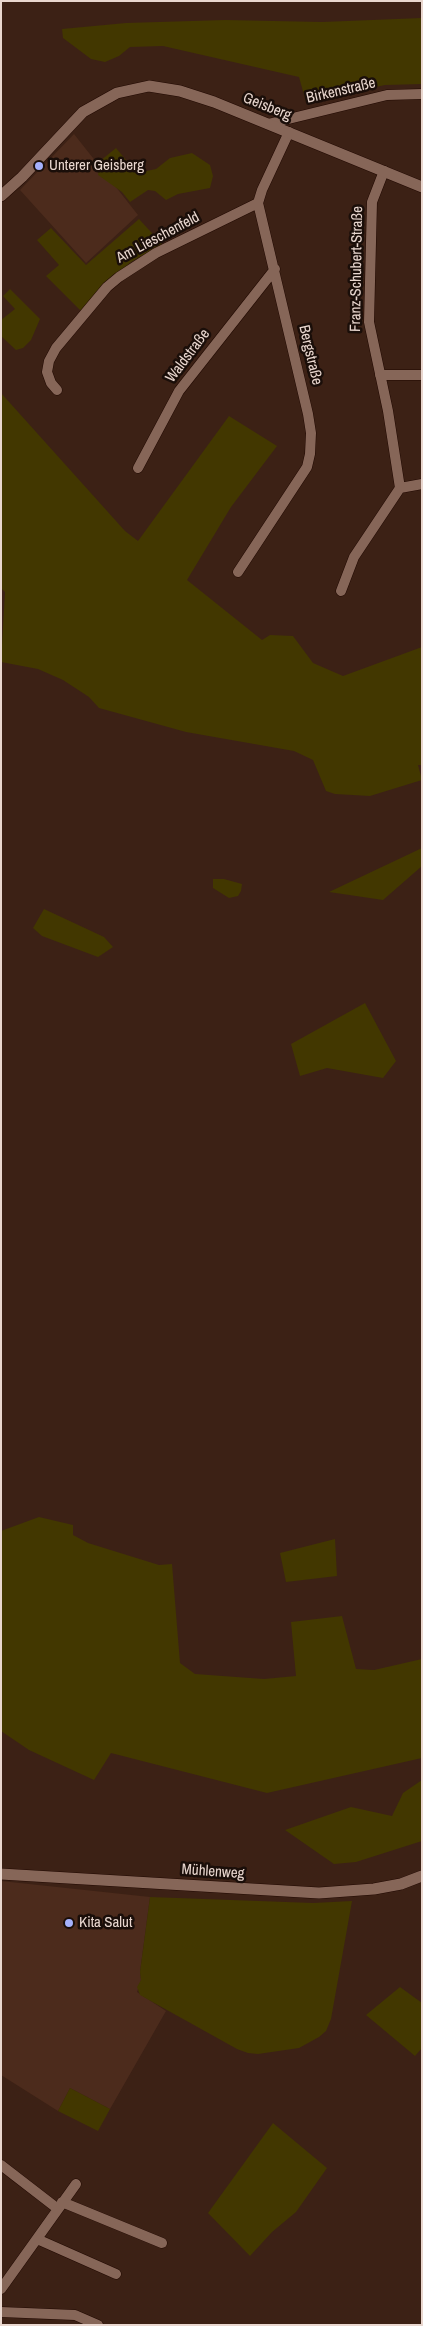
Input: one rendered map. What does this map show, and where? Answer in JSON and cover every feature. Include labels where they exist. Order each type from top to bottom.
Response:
[{"type":"street","name":"Geisberg","points":[[1,196],[22,177],[71,122],[96,103],[127,90],[149,86],[161,87],[214,102],[422,187]]},
{"type":"street","name":"Birkenstraße","points":[[268,124],[387,95],[422,94]]},
{"type":"street","points":[[258,204],[262,190],[289,132]]},
{"type":"street","name":"Franz-Schubert-Straße","points":[[384,171],[372,202],[369,322],[400,488]]},
{"type":"street","name":"Bergstraße","points":[[238,572],[306,468],[310,454],[311,433],[308,414],[258,204]]},
{"type":"street","name":"Am Lieschenfeld","points":[[57,390],[51,383],[48,372],[49,361],[56,348],[107,287],[156,253],[258,204]]},
{"type":"street","name":"Waldstraße","points":[[138,468],[179,391],[275,269]]},
{"type":"street","points":[[380,375],[422,375]]},
{"type":"street","points":[[341,591],[354,556],[400,488],[422,484]]},
{"type":"street","name":"Mühlenweg","points":[[1,1874],[319,1893],[374,1890],[401,1884],[422,1876]]},
{"type":"street","points":[[1,2164],[60,2205],[162,2243]]},
{"type":"street","points":[[1,2289],[5,2276],[76,2184]]},
{"type":"street","points":[[36,2238],[116,2274]]},
{"type":"street","points":[[1,2312],[76,2315],[98,2325]]},
{"type":"shaded area","points":[[422,18],[422,84],[385,85],[306,102],[299,77],[163,46],[130,47],[119,56],[105,62],[91,59],[63,38],[62,29],[126,23],[225,20],[322,22]]},
{"type":"shaded area","points":[[74,134],[138,215],[86,263],[20,190]]},
{"type":"shaded area","points":[[116,148],[137,173],[156,169],[170,158],[192,153],[210,165],[213,176],[210,188],[178,194],[166,200],[155,191],[148,190],[130,202],[122,192],[98,175],[100,161]]},
{"type":"shaded area","points":[[139,219],[162,244],[131,262],[107,282],[81,311],[46,276],[59,265],[37,240],[51,228],[86,265]]},
{"type":"shaded area","points":[[10,289],[40,319],[31,340],[23,348],[16,350],[1,336],[1,320],[15,309],[3,296]]},
{"type":"shaded area","points":[[1,393],[125,531],[138,541],[229,416],[277,446],[231,507],[187,580],[262,640],[270,635],[293,636],[313,663],[343,676],[422,647],[422,765],[418,765],[422,780],[370,796],[335,794],[326,791],[313,760],[294,751],[186,732],[99,708],[89,697],[63,680],[38,669],[1,662],[5,592],[1,588]]},
{"type":"shaded area","points":[[422,848],[422,866],[383,900],[329,892]]},
{"type":"shaded area","points":[[213,879],[224,879],[242,884],[241,891],[238,896],[229,898],[213,888]]},
{"type":"shaded area","points":[[44,909],[104,937],[113,947],[98,957],[42,936],[33,928]]},
{"type":"shaded area","points":[[365,1003],[396,1061],[383,1078],[327,1068],[300,1076],[291,1044]]},
{"type":"shaded area","points":[[39,1517],[73,1525],[73,1535],[88,1543],[159,1565],[172,1564],[180,1663],[195,1674],[264,1679],[296,1676],[291,1622],[342,1616],[356,1669],[374,1670],[422,1659],[422,1758],[267,1793],[111,1753],[94,1780],[29,1750],[1,1731],[1,1531]]},
{"type":"shaded area","points":[[335,1539],[337,1576],[286,1582],[280,1553]]},
{"type":"shaded area","points":[[422,1780],[422,1841],[356,1862],[334,1864],[285,1830],[351,1807],[392,1816],[403,1793]]},
{"type":"shaded area","points":[[1,1881],[150,1897],[140,1972],[141,1980],[137,1992],[166,2011],[110,2109],[70,2088],[58,2111],[1,2075]]},
{"type":"shaded area","points":[[150,1897],[313,1903],[352,1901],[331,2019],[326,2031],[299,2048],[258,2054],[248,2053],[237,2049],[140,1995],[137,1987],[141,1980],[140,1972]]},
{"type":"shaded area","points":[[400,1987],[422,2003],[422,2048],[415,2056],[366,2015]]},
{"type":"shaded area","points":[[70,2088],[110,2109],[98,2131],[58,2111]]},
{"type":"shaded area","points":[[273,2123],[327,2168],[296,2212],[272,2232],[250,2256],[208,2213]]},
{"type":"place","name":"Unterer Geisberg","points":[[39,166]]},
{"type":"place","name":"Kita Salut","points":[[69,1923]]}]
